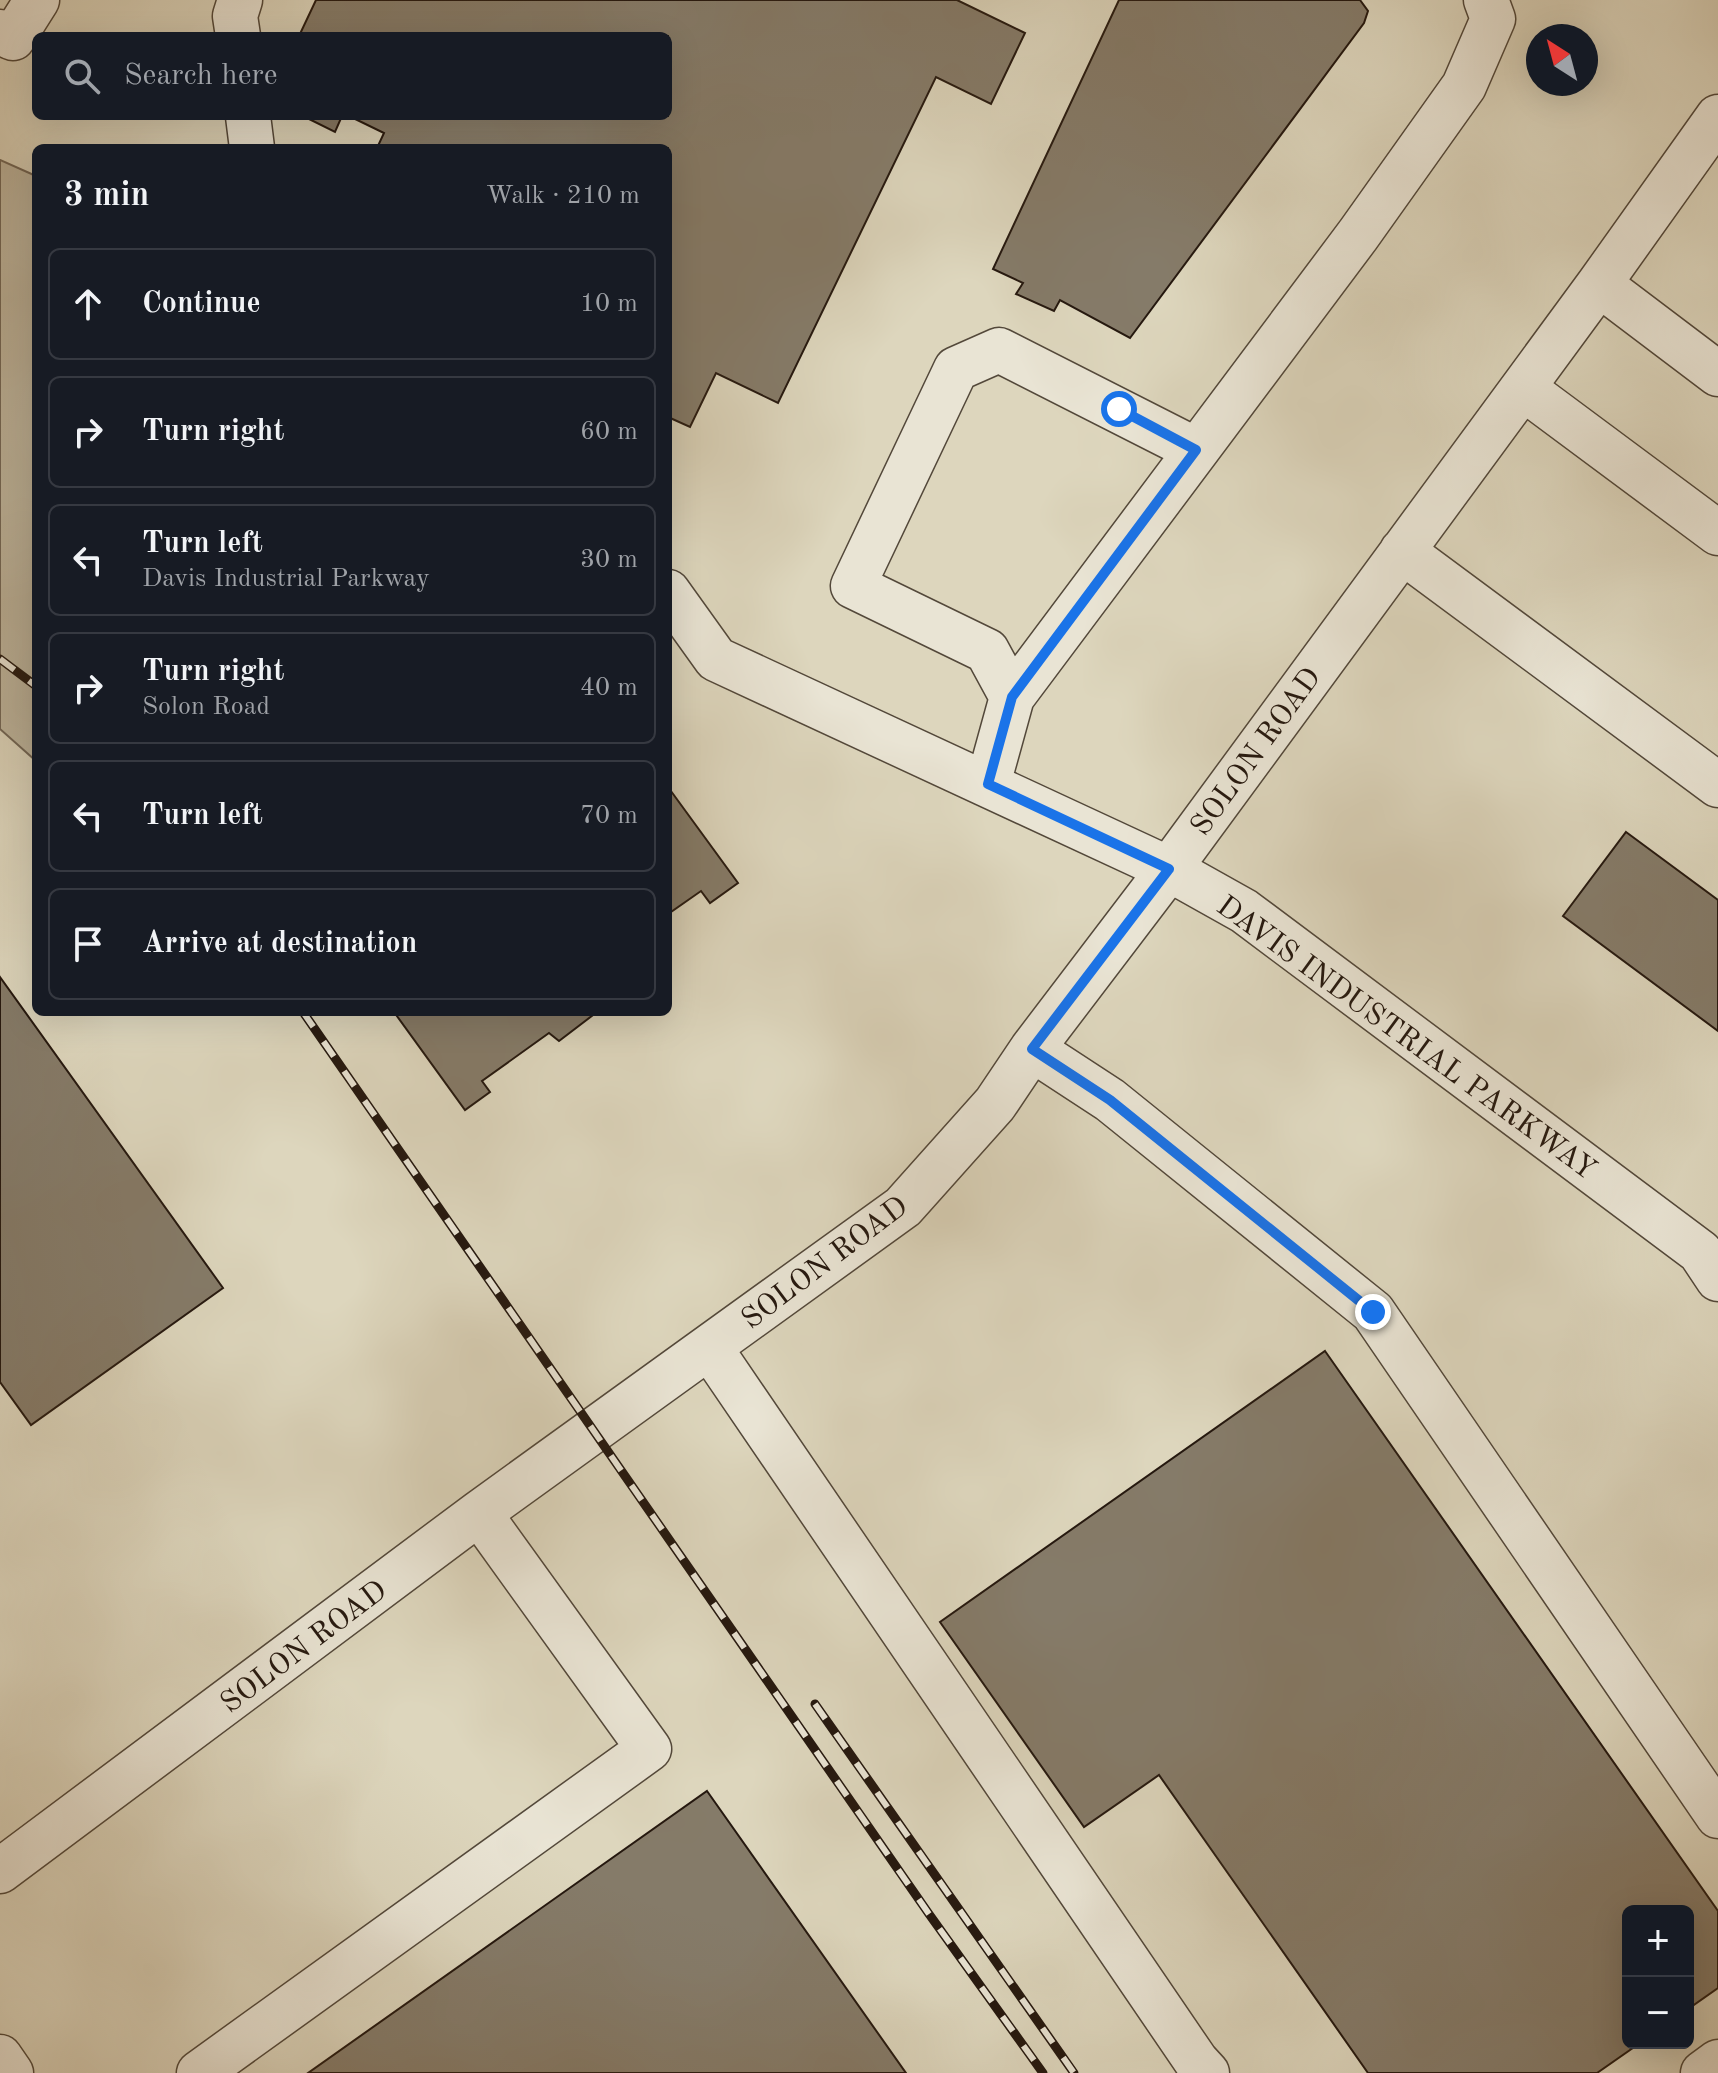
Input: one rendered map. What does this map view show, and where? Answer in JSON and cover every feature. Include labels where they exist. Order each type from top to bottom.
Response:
[{"type":"street","points":[[0,32],[13,38],[37,0]]},
{"type":"street","points":[[237,32],[235,16],[240,0]]},
{"type":"street","points":[[988,784],[1012,697],[1358,235],[1464,86],[1493,19],[1486,0]]},
{"type":"street","name":"SOLON ROAD","points":[[0,1871],[479,1513],[903,1207],[995,1104],[1032,1049],[1169,869],[1523,388],[1718,117]]},
{"type":"street","points":[[248,120],[252,144]]},
{"type":"street","points":[[1599,284],[1718,374]]},
{"type":"street","points":[[1012,697],[987,651],[853,586],[956,369],[999,350],[1196,450]]},
{"type":"street","points":[[1523,388],[1718,533]]},
{"type":"street","points":[[1402,551],[1718,785]]},
{"type":"street","name":"DAVIS INDUSTRIAL PARKWAY","points":[[672,598],[716,659],[1169,869],[1244,911],[1700,1252],[1718,1279]]},
{"type":"street","points":[[1032,1049],[1110,1100],[1373,1312],[1718,1816]]},
{"type":"street","points":[[710,1348],[1207,2073]]},
{"type":"street","points":[[199,2073],[649,1749],[479,1513]]},
{"type":"street","points":[[0,2057],[11,2073]]},
{"type":"street","points":[[1703,2073],[1718,2062]]},
{"type":"shaded area","points":[[0,160],[32,174],[32,757],[0,729]]},
{"type":"building","points":[[316,0],[957,0],[1025,33],[991,104],[936,77],[778,403],[716,373],[690,427],[672,419],[672,144],[379,144],[384,133],[357,120],[672,120],[672,32],[301,32]]},
{"type":"building","points":[[1119,0],[1360,0],[1368,11],[1364,23],[1130,338],[1060,300],[1054,311],[1016,294],[1023,283],[993,269]]},
{"type":"building","points":[[311,120],[340,120],[335,132]]},
{"type":"building","points":[[672,792],[738,883],[710,903],[701,891],[672,911]]},
{"type":"building","points":[[1626,832],[1718,900],[1718,1031],[1563,916]]},
{"type":"building","points":[[0,977],[223,1288],[31,1425],[0,1382]]},
{"type":"building","points":[[397,1016],[592,1016],[559,1041],[549,1033],[482,1081],[490,1092],[465,1110]]},
{"type":"building","points":[[1325,1351],[1718,1911],[1718,1988],[1694,2005],[1694,1905],[1622,1905],[1622,2049],[1631,2049],[1597,2073],[1368,2073],[1159,1775],[1084,1827],[940,1622]]},
{"type":"building","points":[[707,1791],[906,2073],[308,2073]]},
{"type":"railway","points":[[0,659],[32,683]]},
{"type":"railway","points":[[306,1016],[929,1914],[1043,2073]]},
{"type":"railway","points":[[815,1704],[1074,2073]]},
{"type":"route","points":[[1119,409],[1196,450],[1012,697],[988,784],[1169,869],[1032,1049],[1110,1100],[1373,1312]]}]
